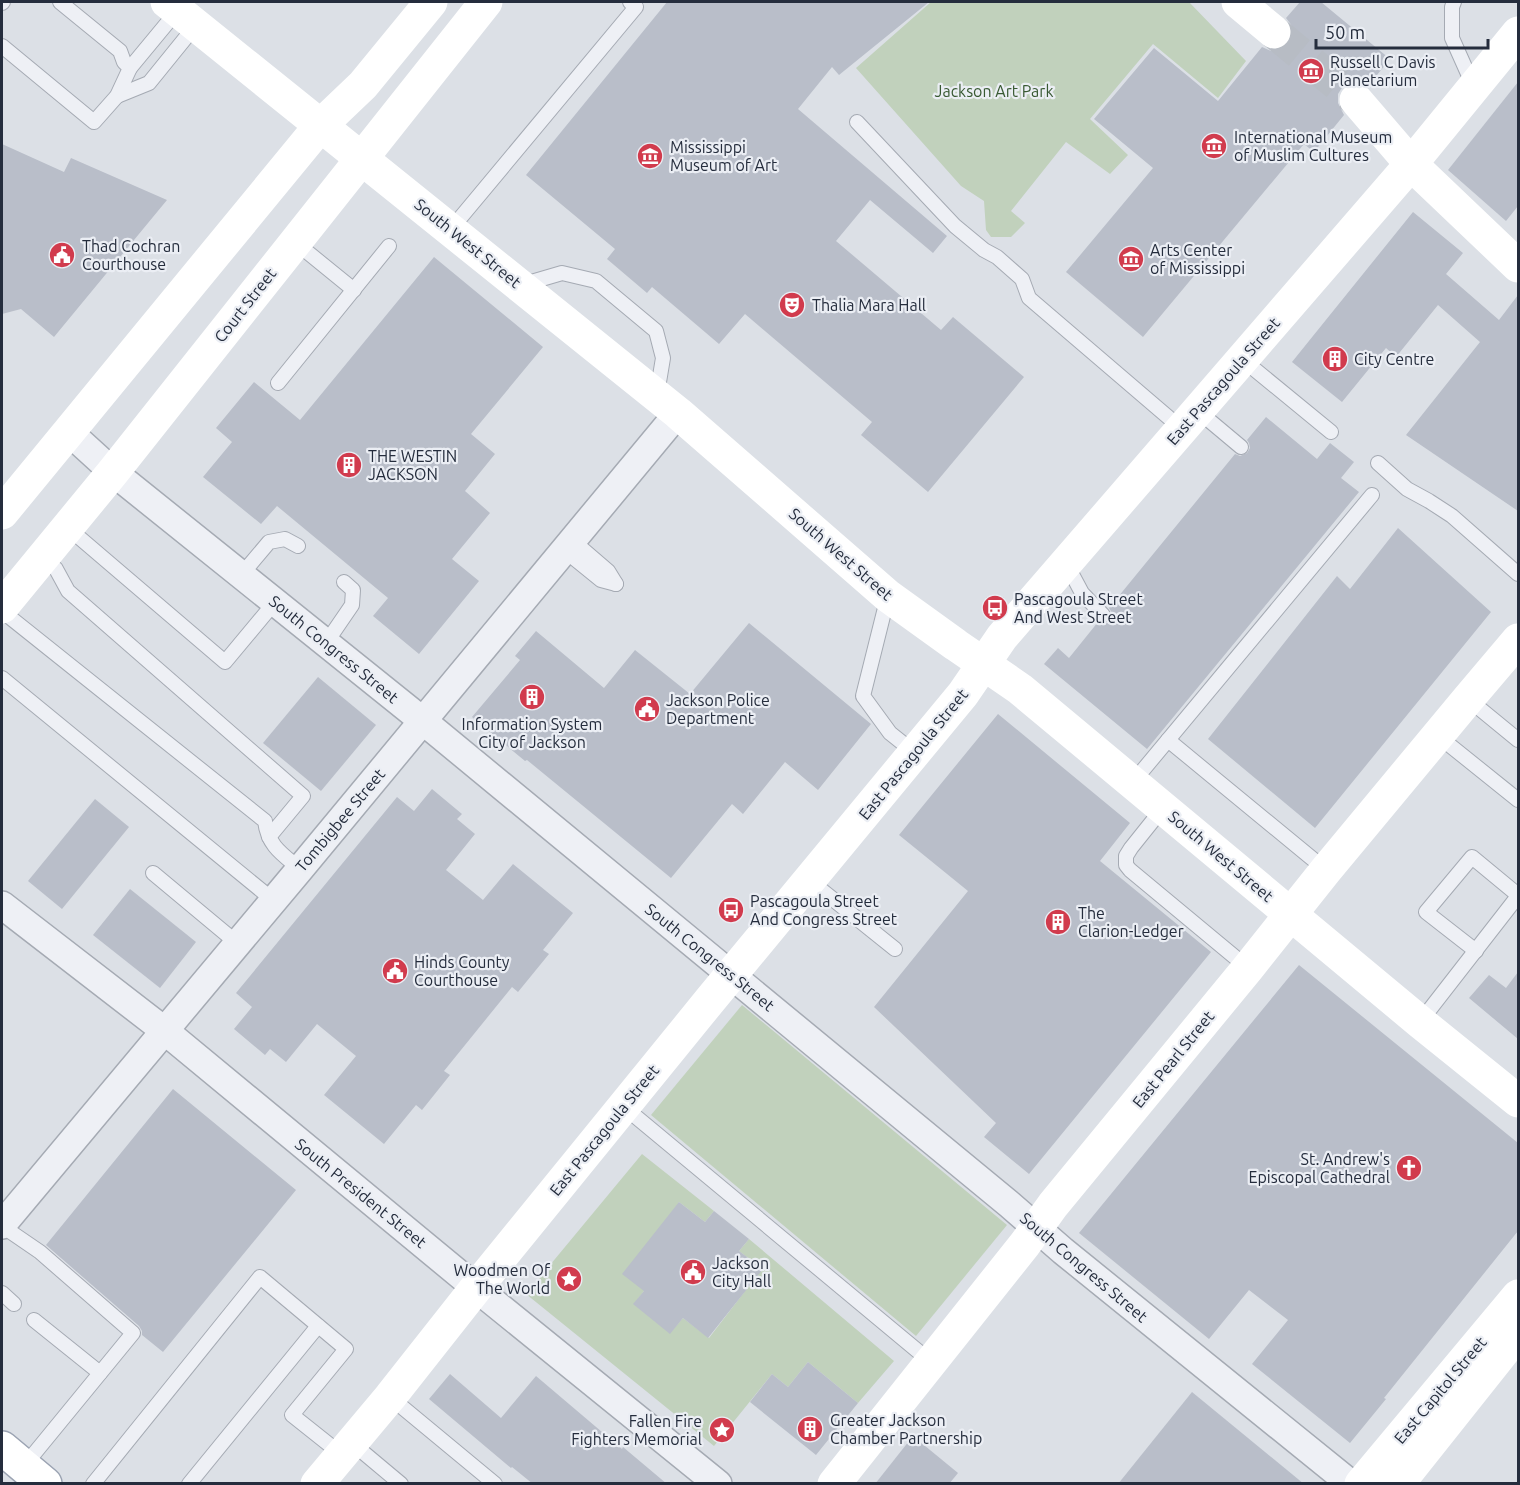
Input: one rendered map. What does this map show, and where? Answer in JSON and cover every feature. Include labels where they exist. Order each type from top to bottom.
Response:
[{"type":"street","points":[[2,513],[321,126],[363,85],[431,2]]},
{"type":"street","name":"Court Street","points":[[2,607],[113,472],[486,2]]},
{"type":"street","points":[[1238,2],[1274,32]]},
{"type":"street","name":"South West Street","points":[[180,12],[667,405],[888,596],[1020,690],[1518,1101]]},
{"type":"street","name":"East Pascagoula Street","points":[[316,1484],[390,1397],[623,1106],[963,694],[1002,637],[1411,164],[1474,87],[1516,42]]},
{"type":"street","points":[[1356,100],[1411,164],[1518,266]]},
{"type":"street","name":"Tombigbee Street","points":[[2,1225],[568,545],[667,405]]},
{"type":"street","name":"South Congress Street","points":[[68,431],[113,472],[423,721],[1036,1229],[1352,1484]]},
{"type":"street","name":"East Pearl Street","points":[[834,1484],[1053,1205],[1437,735],[1518,640]]},
{"type":"street","name":"South President Street","points":[[2,905],[165,1031],[718,1484]]},
{"type":"street","name":"East Capitol Street","points":[[1361,1484],[1518,1296]]},
{"type":"street","name":"East Capitol Street","points":[[1398,1484],[1518,1333]]},
{"type":"lane","points":[[60,2],[120,51],[123,62],[130,68]]},
{"type":"lane","points":[[451,229],[636,7],[630,2]]},
{"type":"lane","points":[[1454,2],[1452,38],[1474,87]]},
{"type":"lane","points":[[2,46],[94,122],[117,96],[130,68],[180,12]]},
{"type":"lane","points":[[117,96],[149,83],[180,12]]},
{"type":"lane","points":[[857,122],[955,226],[1022,279],[1029,298],[1190,420],[1241,447]]},
{"type":"lane","points":[[295,242],[354,290]]},
{"type":"lane","points":[[278,383],[389,246]]},
{"type":"lane","points":[[520,285],[562,273],[596,281],[656,331],[663,358],[667,405]]},
{"type":"lane","points":[[1242,359],[1331,432]]},
{"type":"lane","points":[[1378,463],[1407,489],[1452,516],[1518,574]]},
{"type":"lane","points":[[1133,782],[1372,495]]},
{"type":"lane","points":[[67,527],[225,662],[275,602]]},
{"type":"lane","points":[[242,574],[269,542],[285,539],[298,546]]},
{"type":"lane","points":[[43,557],[56,569],[68,591],[303,795],[268,837]]},
{"type":"lane","points":[[1066,564],[1082,593],[1103,615]]},
{"type":"lane","points":[[326,643],[352,605],[353,590],[344,582]]},
{"type":"lane","points":[[888,596],[863,696],[890,733],[915,753]]},
{"type":"lane","points":[[2,611],[265,821],[266,833],[278,851],[300,869]]},
{"type":"lane","points":[[2,678],[273,900]]},
{"type":"lane","points":[[1468,699],[1518,740]]},
{"type":"lane","points":[[1437,735],[1518,800]]},
{"type":"lane","points":[[1168,740],[1326,870]]},
{"type":"lane","points":[[1163,808],[1131,848],[1126,856],[1126,865],[1248,968]]},
{"type":"lane","points":[[1420,1022],[1476,951],[1518,895],[1472,857],[1426,912],[1476,951]]},
{"type":"lane","points":[[153,873],[237,943]]},
{"type":"lane","points":[[809,880],[895,949]]},
{"type":"lane","points":[[623,1106],[931,1362]]},
{"type":"lane","points":[[2,1225],[40,1252],[133,1333],[24,1466]]},
{"type":"lane","points":[[93,1484],[260,1277],[346,1349],[292,1415],[401,1484]]},
{"type":"lane","points":[[2,1293],[14,1304]]},
{"type":"lane","points":[[34,1320],[100,1373]]},
{"type":"lane","points":[[189,1484],[318,1326]]},
{"type":"lane","points":[[390,1397],[495,1484]]},
{"type":"green space","name":"Jackson Art Park","points":[[931,2],[1189,2],[1246,61],[1218,98],[1153,44],[1090,119],[1128,155],[1110,174],[1066,142],[1011,211],[1025,223],[1011,237],[991,237],[986,230],[984,201],[961,186],[856,68]]},
{"type":"green space","points":[[742,1005],[1007,1225],[916,1336],[651,1115]]},
{"type":"green space","points":[[642,1154],[714,1211],[705,1222],[679,1202],[644,1291],[634,1304],[670,1333],[683,1318],[709,1338],[762,1269],[739,1251],[749,1239],[894,1361],[858,1403],[808,1362],[788,1387],[772,1374],[714,1446],[526,1294]]},
{"type":"building","points":[[667,2],[929,2],[839,75],[832,67],[798,109],[947,236],[933,253],[870,200],[836,241],[941,330],[953,317],[1024,377],[928,492],[861,435],[872,422],[745,314],[719,344],[652,287],[647,293],[607,259],[615,249],[526,175]]},
{"type":"building","name":"Arts Center of Mississippi","points":[[1300,2],[1321,2],[1390,59],[1368,86],[1362,82],[1353,82],[1343,86],[1338,94],[1338,103],[1344,115],[1314,152],[1304,144],[1143,337],[1066,272],[1153,168],[1094,119],[1154,48],[1218,101],[1262,47],[1271,51],[1280,50],[1289,44],[1293,35],[1292,26],[1286,18]]},
{"type":"building","points":[[1518,82],[1518,206],[1506,221],[1448,170]]},
{"type":"building","name":"Thad Cochran Courthouse","points":[[2,144],[64,172],[71,158],[167,200],[54,337],[21,309],[2,314]]},
{"type":"building","name":"City Centre","points":[[1413,212],[1463,253],[1446,274],[1499,320],[1518,295],[1518,511],[1406,435],[1480,342],[1438,305],[1396,357],[1386,348],[1342,402],[1292,362]]},
{"type":"building","name":"THE WESTIN JACKSON","points":[[434,257],[543,347],[471,434],[495,454],[465,491],[490,513],[452,559],[479,581],[419,654],[373,616],[388,598],[277,506],[261,524],[203,477],[232,442],[216,428],[254,382],[300,420]]},
{"type":"building","points":[[1266,417],[1317,459],[1330,443],[1354,462],[1341,478],[1359,492],[1147,749],[1044,664],[1058,648],[1069,658],[1098,622],[1105,624],[1110,621],[1112,613],[1109,608],[1235,454],[1240,456],[1247,453],[1250,448],[1247,440]]},
{"type":"building","points":[[1398,528],[1491,612],[1315,828],[1208,739],[1337,576],[1350,589]]},
{"type":"building","points":[[749,623],[871,724],[818,790],[785,762],[743,814],[732,804],[671,878],[472,717],[520,660],[515,656],[536,631],[604,688],[635,650],[690,694]]},
{"type":"building","points":[[318,677],[376,725],[321,791],[263,743]]},
{"type":"building","name":"The Clarion-Ledger","points":[[998,714],[1130,823],[1100,861],[1211,952],[1029,1174],[984,1137],[996,1123],[874,1007],[968,891],[899,835]]},
{"type":"building","name":"Hinds County Courthouse","points":[[432,789],[462,814],[457,819],[475,834],[446,870],[483,900],[513,864],[573,913],[543,950],[549,954],[518,992],[512,987],[444,1071],[450,1075],[422,1110],[416,1105],[384,1144],[324,1095],[356,1056],[317,1024],[286,1062],[270,1049],[265,1055],[234,1029],[252,1007],[236,993],[397,797],[414,811]]},
{"type":"building","points":[[95,799],[129,827],[62,909],[28,881]]},
{"type":"building","points":[[130,889],[196,942],[160,988],[93,935]]},
{"type":"building","points":[[1299,965],[1518,1143],[1518,1231],[1350,1443],[1252,1364],[1288,1320],[1249,1290],[1209,1339],[1079,1233]]},
{"type":"building","points":[[1518,972],[1518,1039],[1469,998],[1489,975],[1506,988]]},
{"type":"building","points":[[173,1089],[296,1190],[163,1352],[142,1335],[139,1326],[46,1245]]},
{"type":"building","name":"Jackson City Hall","points":[[679,1202],[705,1222],[714,1211],[749,1239],[739,1251],[763,1269],[708,1338],[683,1318],[670,1334],[633,1304],[644,1291],[622,1274]]},
{"type":"building","name":"Greater Jackson Chamber Partnership","points":[[808,1362],[858,1403],[816,1455],[750,1402],[772,1374],[788,1387]]},
{"type":"building","points":[[450,1374],[501,1418],[536,1376],[667,1484],[533,1484],[429,1399]]},
{"type":"building","points":[[1192,1392],[1304,1484],[1118,1484]]},
{"type":"building","points":[[913,1436],[958,1473],[949,1484],[875,1484]]},
{"type":"tunnel","points":[[1274,32],[1356,100]]},
{"type":"place","name":"Russell C Davis Planetarium","points":[[1311,71]]},
{"type":"place","name":"International Museum of Muslim Cultures","points":[[1214,146]]},
{"type":"place","name":"Mississippi Museum of Art","points":[[650,156]]},
{"type":"place","name":"Thad Cochran Courthouse","points":[[62,255]]},
{"type":"place","name":"Arts Center of Mississippi","points":[[1131,259]]},
{"type":"place","name":"Thalia Mara Hall","points":[[792,305]]},
{"type":"place","name":"City Centre","points":[[1335,359]]},
{"type":"place","name":"THE WESTIN JACKSON","points":[[349,465]]},
{"type":"place","name":"Pascagoula Street And West Street","points":[[995,608]]},
{"type":"place","name":"Information System City of Jackson","points":[[532,697]]},
{"type":"place","name":"Jackson Police Department","points":[[647,709]]},
{"type":"place","name":"Pascagoula Street And Congress Street","points":[[731,910]]},
{"type":"place","name":"The Clarion-Ledger","points":[[1058,922]]},
{"type":"place","name":"Hinds County Courthouse","points":[[395,971]]},
{"type":"place","name":"St. Andrew's Episcopal Cathedral","points":[[1409,1168]]},
{"type":"place","name":"Jackson City Hall","points":[[693,1272]]},
{"type":"place","name":"Woodmen Of The World","points":[[569,1279]]},
{"type":"place","name":"Greater Jackson Chamber Partnership","points":[[810,1429]]},
{"type":"place","name":"Fallen Fire Fighters Memorial","points":[[722,1430]]}]
